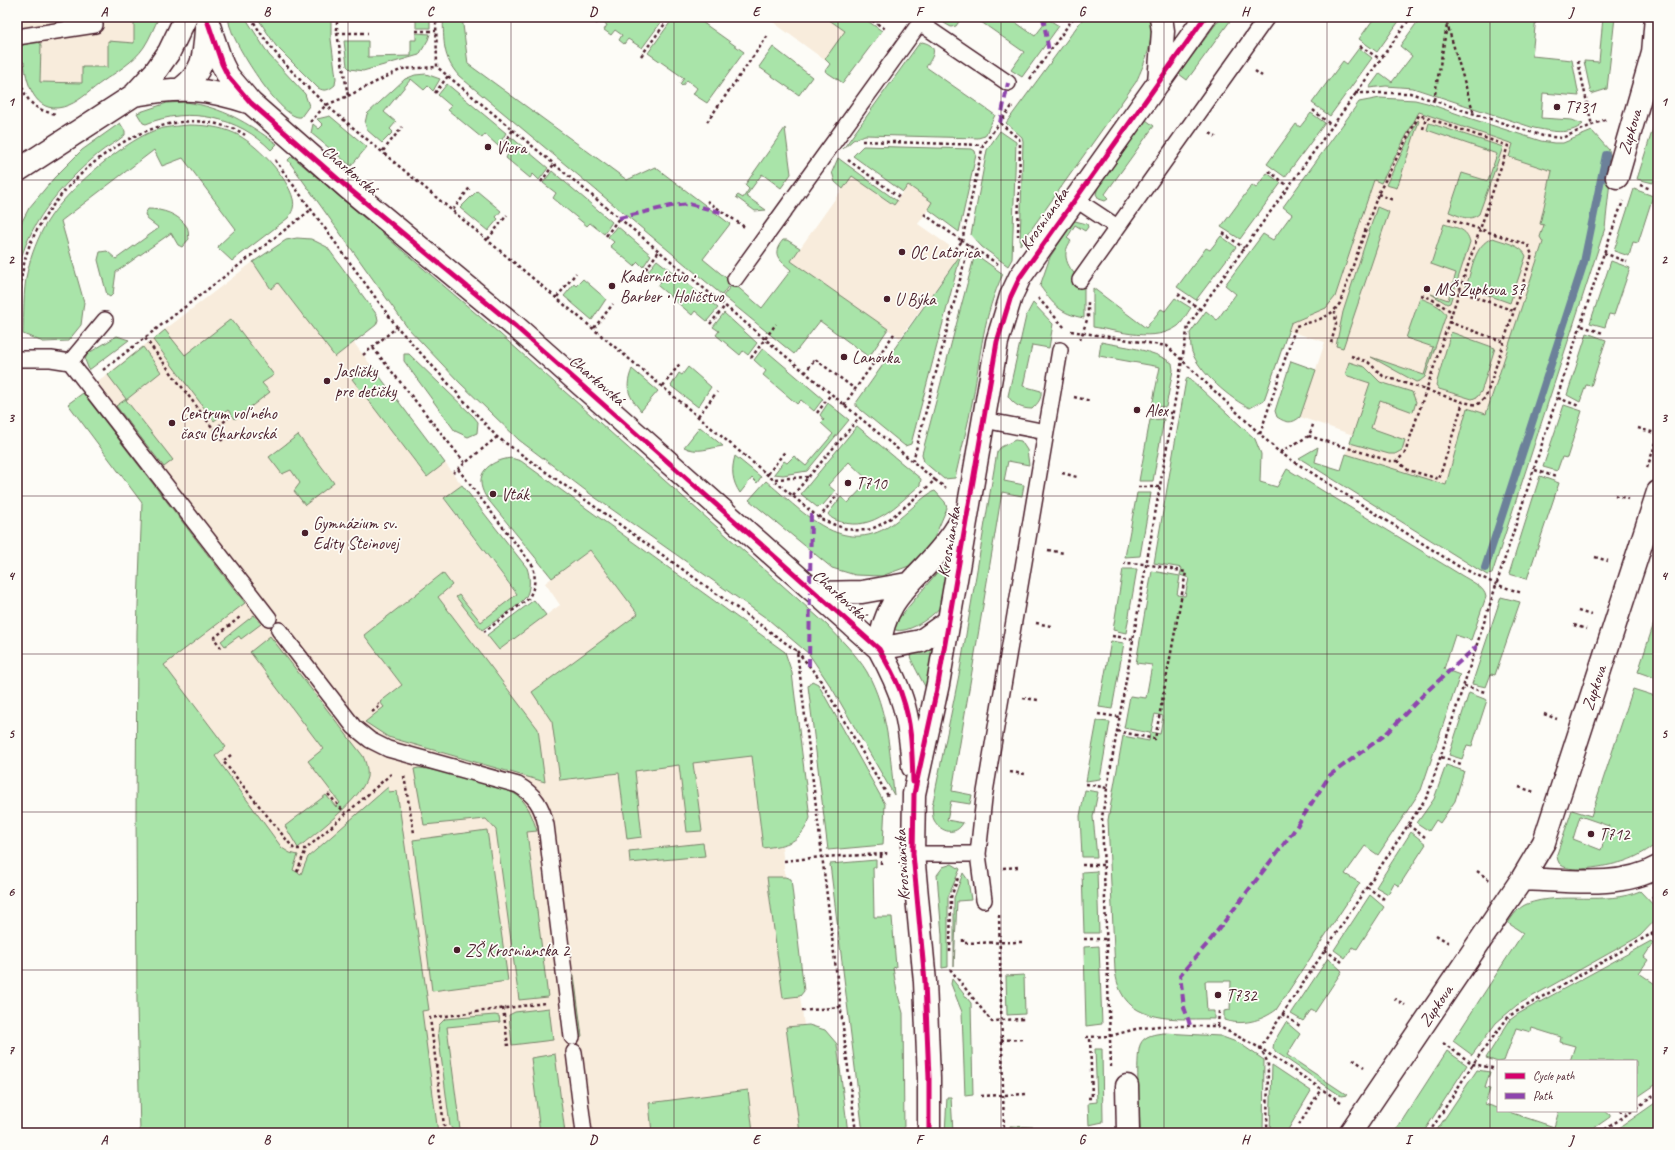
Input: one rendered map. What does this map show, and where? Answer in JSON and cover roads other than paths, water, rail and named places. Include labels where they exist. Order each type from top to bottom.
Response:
[{"type":"street","points":[[1159,82],[1163,31],[1161,17]]},
{"type":"street","name":"Krosnianska","points":[[929,1133],[929,1078],[925,982],[913,854],[914,794],[950,621],[997,342],[1011,296],[1020,277],[1205,17]]},
{"type":"street","name":"Zupkova","points":[[1617,177],[1653,53],[1656,17]]},
{"type":"street","points":[[180,89],[192,80],[198,73],[203,58],[200,18]]},
{"type":"street","points":[[17,171],[134,95],[165,58],[176,40],[200,18]]},
{"type":"street","name":"Charkovská","points":[[200,18],[228,76],[251,103],[348,188],[516,327],[879,648],[895,680],[906,707],[910,733],[914,794]]},
{"type":"street","points":[[165,58],[180,54],[193,54],[203,58],[228,76]]},
{"type":"street","points":[[134,95],[180,89],[220,92],[251,103]]},
{"type":"street","name":"Zupkova","points":[[1350,1133],[1522,879],[1544,842],[1658,492]]},
{"type":"street","points":[[950,621],[921,641],[879,648],[884,621],[896,597],[941,549],[970,507]]},
{"type":"street","points":[[818,593],[862,592],[907,584]]},
{"type":"street","points":[[1522,879],[1616,881],[1638,877],[1658,867]]},
{"type":"street","points":[[1127,1086],[1128,1133]]},
{"type":"lane","points":[[1080,280],[1266,17]]},
{"type":"lane","points":[[735,279],[922,20],[1008,83]]},
{"type":"lane","points":[[17,37],[90,23]]},
{"type":"lane","points":[[1075,199],[1117,227]]},
{"type":"lane","points":[[70,362],[105,320]]},
{"type":"lane","points":[[984,900],[978,854],[981,814],[1060,350]]},
{"type":"lane","points":[[17,359],[51,359],[70,362],[269,618]]},
{"type":"lane","points":[[984,420],[1046,432]]},
{"type":"lane","points":[[279,630],[358,731],[370,740],[406,760],[518,785],[537,800],[543,811],[546,826],[584,1133]]},
{"type":"lane","points":[[913,854],[978,854]]},
{"type":"waterway","points":[[1485,568],[1584,262],[1606,155]]},
{"type":"place","name":"T731","points":[[1557,107]]},
{"type":"place","name":"Viera","points":[[488,147]]},
{"type":"place","name":"OC Latorica","points":[[902,252]]},
{"type":"place","name":"Kaderníctvo • Barber • Holičstvo","points":[[612,286]]},
{"type":"place","name":"MŠ Zupkova 37","points":[[1427,289]]},
{"type":"place","name":"U Býka","points":[[887,299]]},
{"type":"place","name":"Lanovka","points":[[844,357]]},
{"type":"place","name":"Jasličky pre detičky","points":[[327,381]]},
{"type":"place","name":"Alex","points":[[1137,410]]},
{"type":"place","name":"Centrum voľného času Charkovská","points":[[172,423]]},
{"type":"place","name":"T710","points":[[848,483]]},
{"type":"place","name":"Vták","points":[[493,494]]},
{"type":"place","name":"Gymnázium sv. Edity Steinovej","points":[[305,533]]},
{"type":"place","name":"T712","points":[[1591,834]]},
{"type":"place","name":"ZŠ Krosnianska 2","points":[[457,950]]},
{"type":"place","name":"T732","points":[[1218,995]]}]
